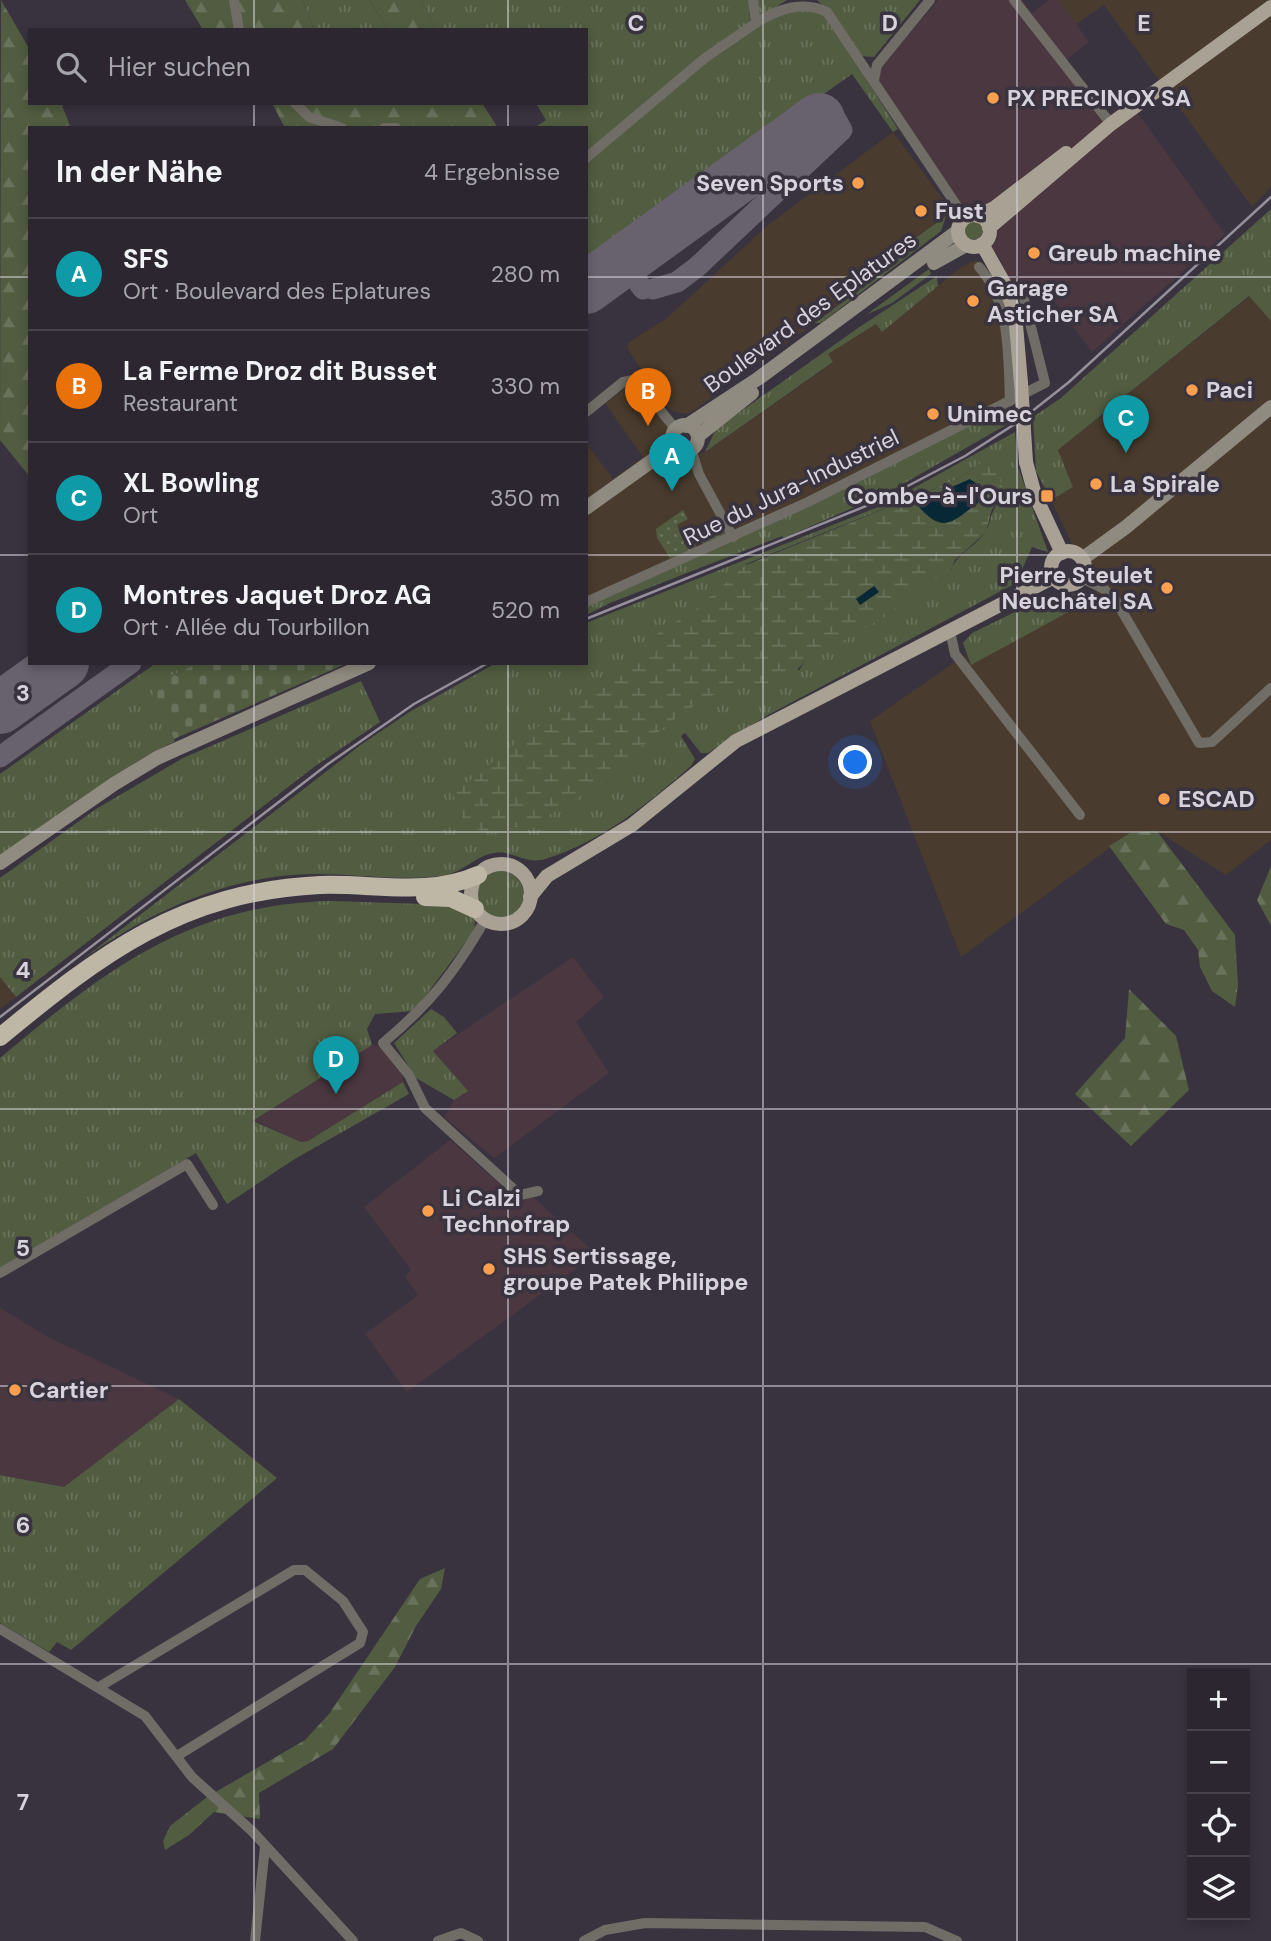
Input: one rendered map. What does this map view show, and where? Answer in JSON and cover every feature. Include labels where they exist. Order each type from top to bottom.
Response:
[{"type":"highway","points":[[0,1037],[114,948],[162,923],[208,905],[295,887],[443,886],[478,875]]},
{"type":"highway","points":[[0,1051],[77,988],[119,958],[167,932],[211,915],[274,900],[320,896],[451,898],[480,914]]},
{"type":"main road","name":"Boulevard des Eplatures","points":[[989,228],[1111,124],[1271,7]]},
{"type":"main road","name":"Boulevard des Eplatures","points":[[684,438],[759,378],[967,222],[994,208],[1084,138],[1111,124]]},
{"type":"main road","points":[[967,222],[989,228],[988,237],[982,244],[966,245],[967,222]]},
{"type":"main road","points":[[982,244],[1006,287],[1018,335],[1026,462],[1035,495],[1062,553]]},
{"type":"main road","name":"Boulevard des Eplatures","points":[[588,507],[895,289],[945,255],[966,245]]},
{"type":"main road","points":[[1082,559],[1126,527],[1271,407]]},
{"type":"main road","points":[[1073,552],[1082,559],[1085,566],[1082,578],[1066,585],[1054,577],[1052,563],[1062,553],[1073,552]]},
{"type":"main road","points":[[530,897],[528,883],[520,871],[508,865],[495,864],[478,875],[471,888],[480,914],[499,924],[514,921],[525,911],[530,897],[547,877],[632,825],[742,737],[1054,577]]},
{"type":"main road","points":[[0,863],[114,784],[157,758],[365,665]]},
{"type":"main road","points":[[520,871],[562,866]]},
{"type":"street","points":[[233,0],[239,28]]},
{"type":"street","points":[[753,0],[756,23]]},
{"type":"street","points":[[874,80],[877,65],[930,0]]},
{"type":"street","points":[[1014,0],[1111,124]]},
{"type":"street","points":[[588,156],[705,58],[756,23],[789,3],[816,4],[827,12],[967,222]]},
{"type":"street","points":[[297,105],[309,117],[336,126]]},
{"type":"street","points":[[979,267],[992,286],[1005,325],[1010,401]]},
{"type":"street","name":"Rue du Jura-Industriel","points":[[588,602],[733,537],[1045,383],[1023,295]]},
{"type":"street","points":[[588,410],[623,382],[633,380],[642,385],[655,407],[684,438],[699,474],[733,537]]},
{"type":"street","points":[[1082,578],[1104,589],[1116,601],[1199,743],[1212,742],[1271,688]]},
{"type":"street","points":[[950,631],[954,654],[1080,815]]},
{"type":"street","points":[[480,914],[460,961],[433,998],[383,1043],[409,1075],[425,1108],[520,1195],[538,1191]]},
{"type":"street","points":[[0,1273],[187,1164],[213,1205]]},
{"type":"street","points":[[99,1687],[294,1570],[305,1570],[338,1595],[363,1632],[360,1643],[177,1756]]},
{"type":"street","points":[[0,1629],[145,1716],[192,1777],[252,1830],[353,1941]]},
{"type":"street","points":[[255,1941],[265,1847]]},
{"type":"street","points":[[583,1941],[605,1930],[645,1923],[925,1927],[957,1941]]},
{"type":"street","points":[[438,1941],[461,1933],[478,1941]]},
{"type":"shaded area","points":[[938,0],[1022,0],[1032,13],[1049,0],[1059,0],[1089,42],[1066,60],[1107,116],[1129,101],[1225,234],[1092,352],[1044,287],[1019,302],[1001,261],[989,244],[992,227],[979,213],[959,202],[878,82],[878,71]]},
{"type":"shaded area","points":[[1059,0],[1271,0],[1271,187],[1252,207],[1104,5],[1076,24]]},
{"type":"shaded area","points":[[893,132],[952,211],[893,254],[896,260],[800,334],[728,384],[709,382],[716,394],[696,409],[688,414],[674,412],[662,403],[627,347],[629,342],[667,318],[768,225]]},
{"type":"shaded area","points":[[976,260],[999,298],[1014,404],[588,605],[588,446],[613,479],[643,457],[605,403],[627,387],[636,386],[669,429],[665,442],[681,461],[705,452],[833,363],[827,354],[876,324],[882,332],[961,267]]},
{"type":"shaded area","points":[[1250,296],[1271,321],[1271,840],[1226,875],[1157,831],[1130,833],[961,957],[870,721],[965,655],[971,664],[1097,596],[1051,500],[1073,487],[1058,450]]},
{"type":"shaded area","points":[[573,957],[604,997],[576,1022],[609,1073],[494,1158],[444,1117],[454,1100],[467,1091],[433,1051]]},
{"type":"shaded area","points":[[0,977],[16,997],[0,1009]]},
{"type":"shaded area","points":[[372,1045],[383,1048],[403,1073],[403,1082],[308,1141],[300,1142],[258,1122],[252,1122]]},
{"type":"shaded area","points":[[450,1140],[521,1203],[531,1195],[596,1254],[407,1392],[365,1334],[418,1295],[405,1277],[411,1270],[364,1207]]},
{"type":"shaded area","points":[[0,1308],[50,1338],[179,1399],[64,1487],[0,1475]]},
{"type":"green space","points":[[1,0],[28,47],[28,105],[62,105],[70,126],[28,126],[28,475],[0,440]]},
{"type":"green space","points":[[185,0],[303,0],[313,28],[202,28]]},
{"type":"green space","points":[[303,0],[369,0],[388,28],[313,28]]},
{"type":"green space","points":[[369,0],[421,0],[435,28],[388,28]]},
{"type":"green space","points":[[421,0],[749,0],[750,22],[588,152],[588,126],[537,126],[546,120],[537,105],[588,105],[588,28],[435,28]]},
{"type":"green space","points":[[757,0],[787,0],[763,15],[758,13]]},
{"type":"green space","points":[[817,0],[920,0],[874,57],[860,56],[834,16]]},
{"type":"green space","points":[[788,8],[823,12],[898,129],[893,132],[852,74],[588,262],[588,161],[717,54]]},
{"type":"green space","points":[[273,105],[483,105],[497,126],[284,126]]},
{"type":"green space","points":[[1271,209],[1271,321],[1249,296],[1058,450],[1073,487],[1051,500],[1036,471],[1033,417],[1061,398]]},
{"type":"green space","points":[[946,216],[941,231],[821,323],[815,323],[896,261],[893,254]]},
{"type":"green space","points":[[973,220],[980,223],[983,230],[980,237],[973,240],[966,237],[963,230],[966,223]]},
{"type":"green space","points":[[929,269],[931,274],[892,303],[866,315]]},
{"type":"green space","points":[[937,276],[938,286],[882,332],[876,324],[828,354],[833,362],[705,452],[716,429],[858,328]]},
{"type":"green space","points":[[1011,405],[1012,420],[1006,425],[889,492],[784,538],[782,536],[588,614],[588,605]]},
{"type":"green space","points":[[1015,432],[1018,467],[1048,552],[1032,547],[1016,583],[768,715],[708,753],[701,753],[685,733],[681,736],[695,759],[691,766],[605,832],[545,859],[532,860],[494,853],[441,876],[393,878],[314,874],[249,881],[187,901],[158,914],[101,946],[75,965],[362,744],[411,711],[492,665],[588,665],[588,622],[883,505]],"holes":[[[981,463],[1005,496],[995,508],[984,534],[958,559],[951,570],[886,597],[845,619],[827,633],[799,671],[746,564],[958,479]]]},
{"type":"green space","points":[[994,459],[1005,496],[992,509],[986,532],[955,560],[951,570],[905,596],[893,612],[830,648],[816,647],[783,687],[758,683],[734,687],[711,696],[667,725],[590,790],[537,820],[505,831],[488,832],[472,826],[456,810],[454,795],[462,787],[528,733],[566,709],[630,660],[658,633],[695,610],[746,565],[958,479],[981,463]]},
{"type":"green space","points":[[683,510],[688,519],[677,525],[685,545],[694,541],[697,548],[670,558],[657,538],[656,529]]},
{"type":"green space","points":[[717,517],[725,534],[703,544],[701,539],[709,535],[703,521],[708,523]]},
{"type":"green space","points":[[1087,593],[1098,596],[971,665],[963,643],[972,633],[1048,596]]},
{"type":"green space","points":[[153,665],[195,665],[152,685],[175,741],[138,761],[0,858],[0,774]]},
{"type":"green space","points":[[195,665],[343,665],[174,739],[151,685]]},
{"type":"green space","points":[[361,681],[380,722],[314,767],[16,997],[0,977],[0,878],[96,809],[183,758]]},
{"type":"green space","points":[[1157,831],[1235,935],[1238,985],[1235,1007],[1212,991],[1200,967],[1198,950],[1184,930],[1166,924],[1109,846],[1130,833]]},
{"type":"green space","points":[[1271,866],[1271,926],[1257,900]]},
{"type":"green space","points":[[500,871],[517,878],[524,895],[517,912],[500,919],[483,912],[476,895],[483,878]]},
{"type":"green space","points":[[331,901],[454,905],[474,917],[475,930],[414,1011],[375,1014],[367,1029],[372,1045],[253,1121],[301,1142],[308,1141],[403,1082],[409,1094],[293,1160],[227,1204],[196,1153],[0,1268],[0,1058],[38,1026],[113,971],[151,948],[191,929],[234,915],[280,905]]},
{"type":"green space","points":[[1129,989],[1176,1036],[1189,1090],[1131,1146],[1075,1094],[1125,1038]]},
{"type":"green space","points":[[431,1009],[444,1017],[457,1033],[433,1051],[468,1091],[454,1100],[416,1078],[394,1043]]},
{"type":"green space","points":[[179,1399],[277,1478],[71,1650],[57,1642],[49,1652],[0,1623],[0,1475],[64,1487]]},
{"type":"green space","points":[[445,1568],[441,1589],[416,1626],[395,1667],[333,1749],[259,1793],[260,1819],[214,1812],[189,1835],[165,1850],[163,1841],[170,1826],[207,1797],[305,1740],[329,1714],[420,1579]]},
{"type":"water","points":[[970,479],[977,484],[978,503],[955,520],[942,523],[935,521],[919,507],[920,501]]},
{"type":"water","points":[[874,586],[879,592],[860,605],[856,599]]},
{"type":"taxiway","points":[[653,289],[677,282],[697,267],[842,130],[833,114],[819,119]]},
{"type":"taxiway","points":[[623,262],[643,289]]},
{"type":"taxiway","points":[[0,757],[128,665]]},
{"type":"runway","points":[[588,287],[819,119]]},
{"type":"runway","points":[[0,708],[60,665]]},
{"type":"railway","points":[[588,618],[881,500],[965,456],[1021,420],[1069,382],[1271,197]]},
{"type":"railway","points":[[0,1017],[328,764],[414,704],[484,665]]},
{"type":"place","name":"PX PRECINOX SA","points":[[993,98]]},
{"type":"place","name":"Seven Sports","points":[[858,183]]},
{"type":"place","name":"Fust","points":[[921,211]]},
{"type":"place","name":"Greub machine","points":[[1034,253]]},
{"type":"place","name":"Garage Asticher SA","points":[[973,301]]},
{"type":"place","name":"Paci","points":[[1192,390]]},
{"type":"place","name":"Unimec","points":[[933,414]]},
{"type":"place","name":"La Ferme Droz dit Busset","points":[[648,426]]},
{"type":"place","name":"XL Bowling","points":[[1126,453]]},
{"type":"place","name":"La Spirale","points":[[1096,484]]},
{"type":"place","name":"SFS","points":[[672,491]]},
{"type":"place","name":"Combe-à-l'Ours","points":[[1047,496]]},
{"type":"place","name":"Pierre Steulet Neuchâtel SA","points":[[1167,588]]},
{"type":"place","name":"ESCAD","points":[[1164,799]]},
{"type":"place","name":"Montres Jaquet Droz AG","points":[[336,1094]]},
{"type":"place","name":"Li Calzi Technofrap","points":[[428,1211]]},
{"type":"place","name":"SHS Sertissage, groupe Patek Philippe","points":[[489,1269]]},
{"type":"place","name":"Cartier","points":[[15,1390]]}]
